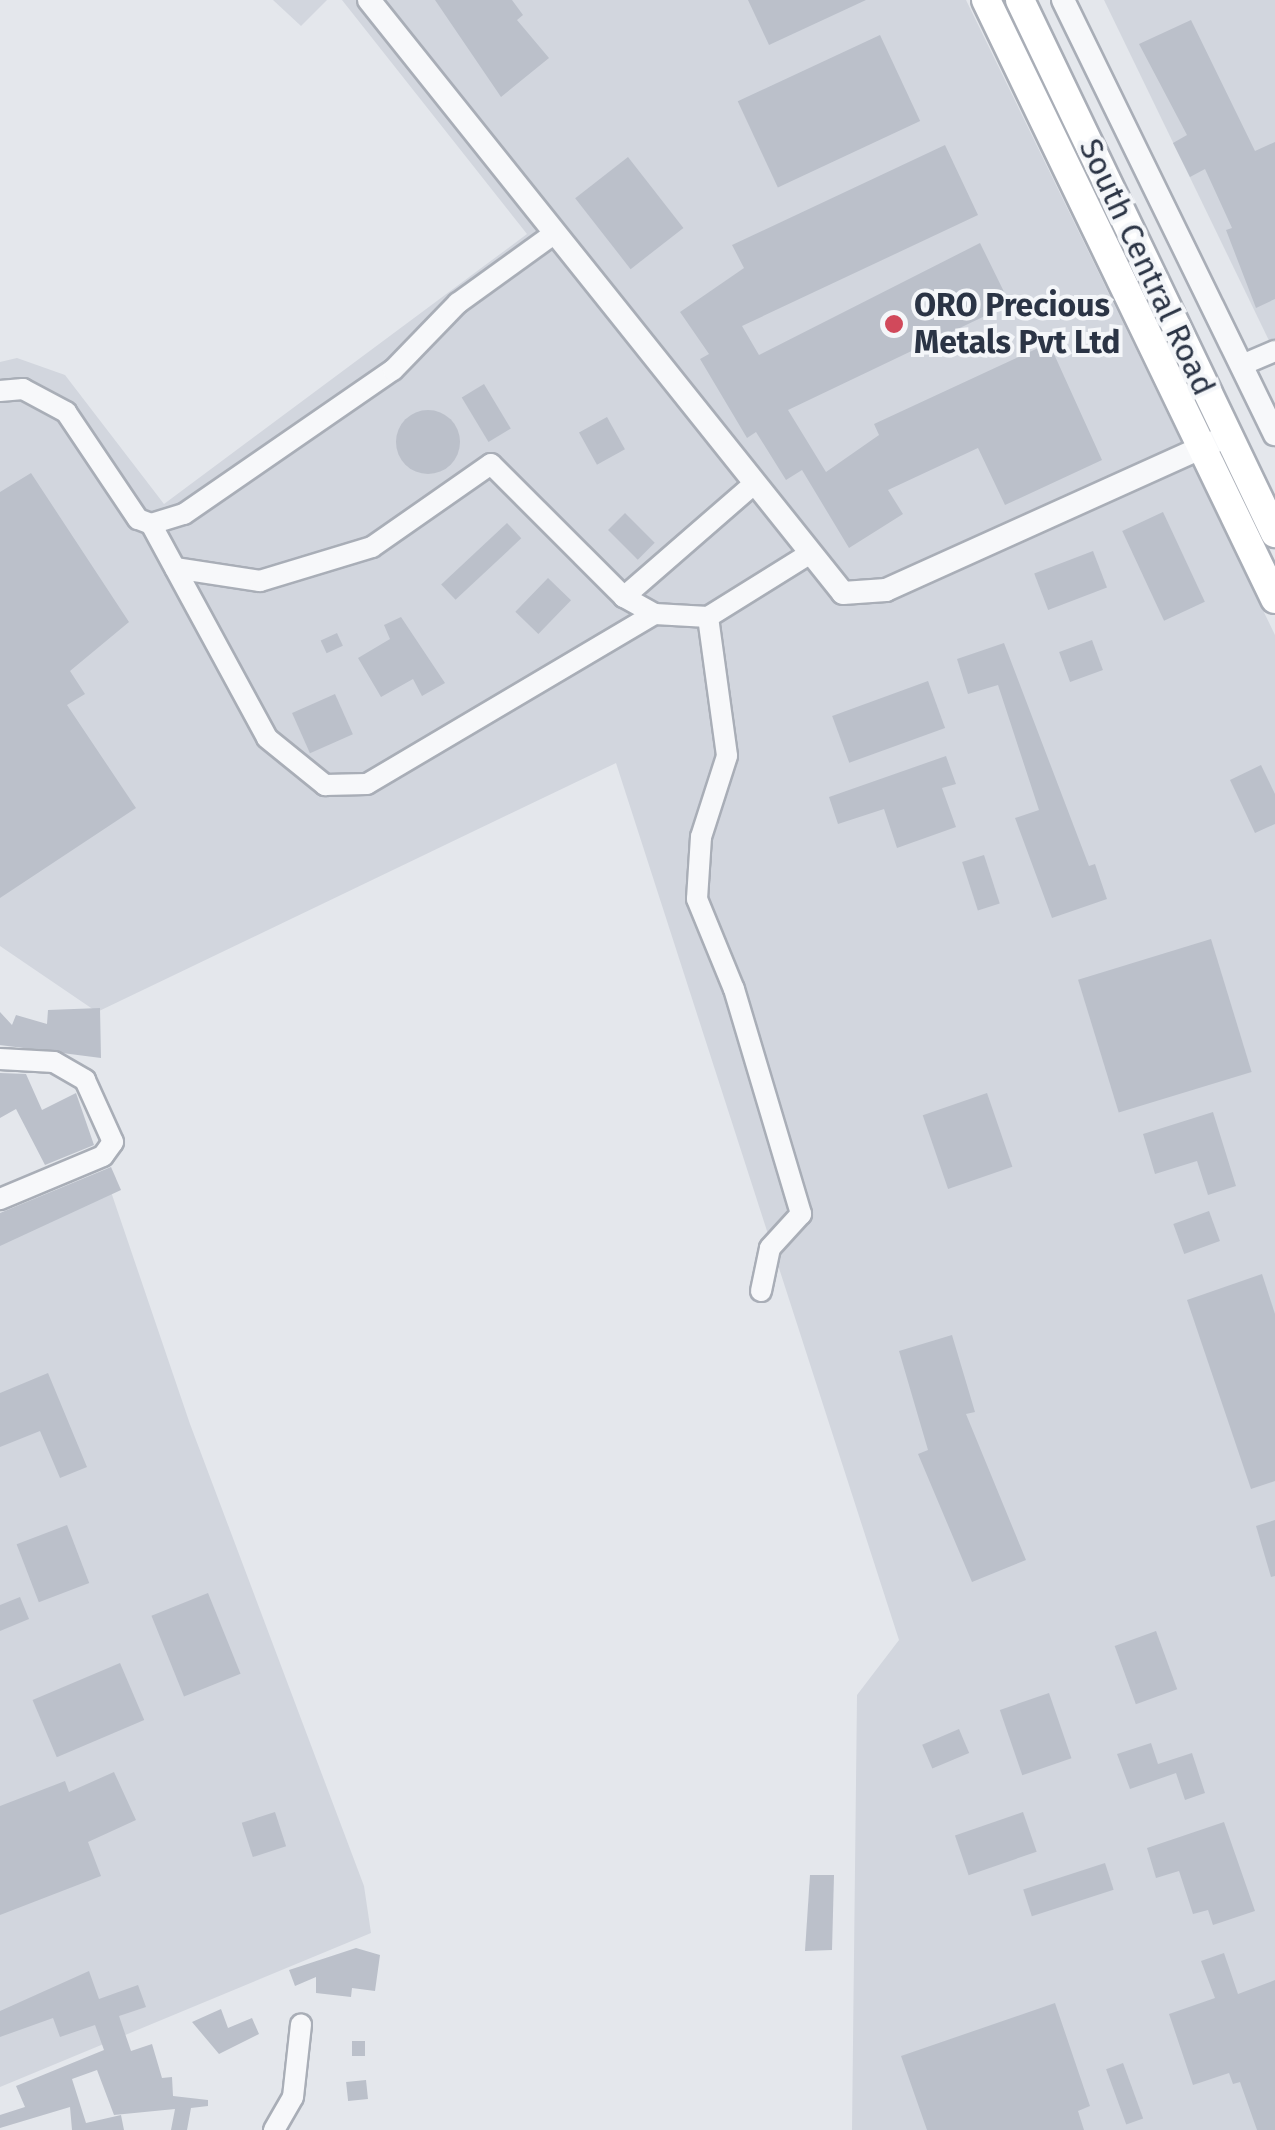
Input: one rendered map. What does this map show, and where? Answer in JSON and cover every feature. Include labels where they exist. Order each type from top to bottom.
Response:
[{"type":"main road","name":"South Central Road","points":[[986,0],[1275,599]]},
{"type":"main road","name":"South Central Road","points":[[1020,0],[1275,533]]},
{"type":"street","points":[[369,0],[843,593],[886,590],[1228,435]]},
{"type":"street","points":[[1063,0],[1275,434]]},
{"type":"street","points":[[0,390],[23,389],[66,412],[138,519],[152,524],[184,514],[393,370],[458,303],[555,233]]},
{"type":"street","points":[[1174,323],[1212,306]]},
{"type":"street","points":[[1242,366],[1275,351]]},
{"type":"street","points":[[175,568],[260,581],[372,546],[491,464],[624,597],[655,614],[708,617],[811,553]]},
{"type":"street","points":[[624,597],[755,483]]},
{"type":"street","points":[[152,524],[267,738],[325,785],[367,784],[655,614]]},
{"type":"street","points":[[708,617],[727,756],[701,837],[697,900],[734,989],[802,1214],[770,1248],[762,1290]]},
{"type":"street","points":[[0,1060],[54,1062],[86,1080],[113,1142],[103,1156],[0,1199]]},
{"type":"street","points":[[274,2130],[293,2096],[301,2024]]},
{"type":"shaded area","points":[[273,0],[327,0],[301,26]]},
{"type":"shaded area","points":[[342,0],[966,0],[1275,635],[1275,2130],[852,2130],[857,1695],[899,1640],[616,763],[97,1012],[0,946],[0,362],[17,358],[65,375],[164,504],[527,234]]},
{"type":"shaded area","points":[[1104,0],[1275,0],[1275,353]]},
{"type":"shaded area","points":[[107,1180],[190,1424],[364,1886],[371,1933],[0,2087],[0,1225]]},
{"type":"building","points":[[435,0],[512,0],[523,15],[517,20],[549,58],[501,97]]},
{"type":"building","points":[[748,0],[866,0],[769,45]]},
{"type":"building","points":[[1191,20],[1255,151],[1275,142],[1275,299],[1256,308],[1226,230],[1232,228],[1205,169],[1190,177],[1173,143],[1187,135],[1139,44]]},
{"type":"building","points":[[880,35],[920,121],[778,187],[738,101]]},
{"type":"building","points":[[945,145],[978,215],[742,326],[759,355],[980,243],[1010,304],[788,410],[826,472],[879,435],[874,424],[1049,343],[1102,460],[1005,505],[978,448],[888,490],[903,514],[849,548],[802,470],[786,480],[756,432],[747,438],[700,359],[709,354],[680,312],[744,268],[732,245]]},
{"type":"building","points":[[628,157],[683,228],[631,269],[575,198]]},
{"type":"building","points":[[484,384],[511,429],[488,442],[462,397]]},
{"type":"building","points":[[428,410],[451,419],[460,442],[451,465],[428,474],[405,465],[396,442],[405,419]]},
{"type":"building","points":[[607,417],[625,449],[597,465],[579,433]]},
{"type":"building","points":[[31,473],[129,622],[70,671],[85,694],[67,705],[136,808],[0,898],[0,492]]},
{"type":"building","points":[[1163,512],[1205,602],[1164,621],[1122,531]]},
{"type":"building","points":[[625,513],[655,543],[638,560],[608,530]]},
{"type":"building","points":[[507,523],[521,538],[456,600],[441,584]]},
{"type":"building","points":[[1093,551],[1107,587],[1048,610],[1034,574]]},
{"type":"building","points":[[548,578],[571,600],[538,634],[515,612]]},
{"type":"building","points":[[401,617],[445,683],[422,696],[413,679],[381,697],[358,658],[390,639],[384,625]]},
{"type":"building","points":[[337,633],[343,646],[327,653],[321,641]]},
{"type":"building","points":[[1092,640],[1103,670],[1070,682],[1059,652]]},
{"type":"building","points":[[1004,643],[1089,866],[1095,864],[1107,899],[1052,918],[1015,818],[1039,810],[998,685],[968,694],[957,659]]},
{"type":"building","points":[[928,681],[945,728],[849,763],[832,716]]},
{"type":"building","points":[[335,694],[353,734],[310,753],[292,713]]},
{"type":"building","points":[[946,756],[956,784],[942,788],[956,827],[897,848],[884,809],[838,824],[829,797]]},
{"type":"building","points":[[1261,765],[1275,794],[1275,824],[1255,833],[1230,780]]},
{"type":"building","points":[[984,855],[1000,904],[978,911],[962,862]]},
{"type":"building","points":[[1211,939],[1252,1072],[1119,1113],[1078,980]]},
{"type":"building","points":[[100,1008],[101,1058],[0,1045],[0,1012],[12,1025],[16,1015],[47,1024],[48,1010]]},
{"type":"building","points":[[0,1073],[26,1074],[42,1110],[76,1093],[94,1145],[45,1165],[16,1109],[0,1118]]},
{"type":"building","points":[[987,1093],[1012,1167],[948,1189],[923,1115]]},
{"type":"building","points":[[1213,1112],[1236,1186],[1208,1195],[1197,1161],[1155,1174],[1143,1134]]},
{"type":"building","points":[[111,1167],[121,1190],[0,1246],[0,1213]]},
{"type":"building","points":[[1209,1211],[1220,1241],[1184,1254],[1173,1224]]},
{"type":"building","points":[[1262,1274],[1275,1314],[1275,1481],[1251,1489],[1187,1300]]},
{"type":"building","points":[[952,1335],[975,1412],[966,1414],[1026,1560],[972,1582],[918,1454],[928,1450],[899,1351]]},
{"type":"building","points":[[48,1373],[87,1467],[60,1478],[40,1431],[0,1447],[0,1393]]},
{"type":"building","points":[[1275,1520],[1275,1576],[1271,1577],[1256,1526]]},
{"type":"building","points":[[67,1525],[89,1583],[39,1602],[17,1544]]},
{"type":"building","points":[[208,1593],[241,1674],[184,1697],[151,1616]]},
{"type":"building","points":[[20,1597],[29,1619],[0,1631],[0,1605]]},
{"type":"building","points":[[1156,1631],[1177,1689],[1136,1704],[1115,1646]]},
{"type":"building","points":[[120,1663],[144,1720],[57,1757],[33,1700]]},
{"type":"building","points":[[1049,1693],[1071,1758],[1022,1775],[1000,1710]]},
{"type":"building","points":[[959,1729],[969,1753],[932,1769],[922,1745]]},
{"type":"building","points":[[1151,1743],[1158,1764],[1192,1753],[1205,1793],[1185,1800],[1176,1773],[1130,1789],[1117,1754]]},
{"type":"building","points":[[114,1772],[136,1820],[88,1842],[101,1876],[0,1915],[0,1806],[65,1781],[69,1792]]},
{"type":"building","points":[[275,1812],[286,1846],[253,1857],[242,1823]]},
{"type":"building","points":[[1023,1812],[1037,1852],[969,1875],[955,1835]]},
{"type":"building","points":[[1224,1822],[1255,1911],[1213,1925],[1208,1910],[1193,1914],[1179,1871],[1156,1878],[1147,1848]]},
{"type":"building","points":[[1105,1863],[1114,1890],[1032,1916],[1023,1890]]},
{"type":"building","points":[[810,1875],[834,1875],[832,1950],[805,1951]]},
{"type":"building","points":[[356,1948],[380,1955],[375,1991],[352,1988],[351,1997],[316,1993],[316,1977],[295,1986],[289,1970]]},
{"type":"building","points":[[1224,1953],[1238,1994],[1275,1980],[1275,2130],[1257,2130],[1240,2082],[1233,2084],[1229,2073],[1193,2085],[1169,2014],[1215,1998],[1201,1961]]},
{"type":"building","points":[[89,1971],[99,1999],[138,1985],[146,2007],[119,2016],[131,2051],[152,2044],[162,2078],[172,2077],[173,2096],[208,2100],[208,2106],[191,2108],[187,2130],[171,2130],[175,2109],[114,2115],[97,2070],[72,2079],[86,2123],[121,2115],[124,2130],[72,2130],[70,2107],[0,2128],[0,2115],[25,2107],[16,2086],[104,2050],[95,2025],[60,2037],[53,2018],[0,2037],[0,2011]]},
{"type":"building","points":[[1055,2003],[1090,2106],[1078,2111],[1084,2130],[927,2130],[901,2056]]},
{"type":"building","points":[[221,2009],[228,2028],[252,2018],[259,2034],[219,2054],[192,2022]]},
{"type":"building","points":[[352,2041],[365,2041],[365,2056],[352,2056]]},
{"type":"building","points":[[1123,2063],[1143,2118],[1126,2125],[1106,2069]]},
{"type":"building","points":[[366,2080],[368,2099],[348,2101],[346,2082]]},
{"type":"place","name":"ORO Precious Metals Pvt Ltd","points":[[894,324]]}]
